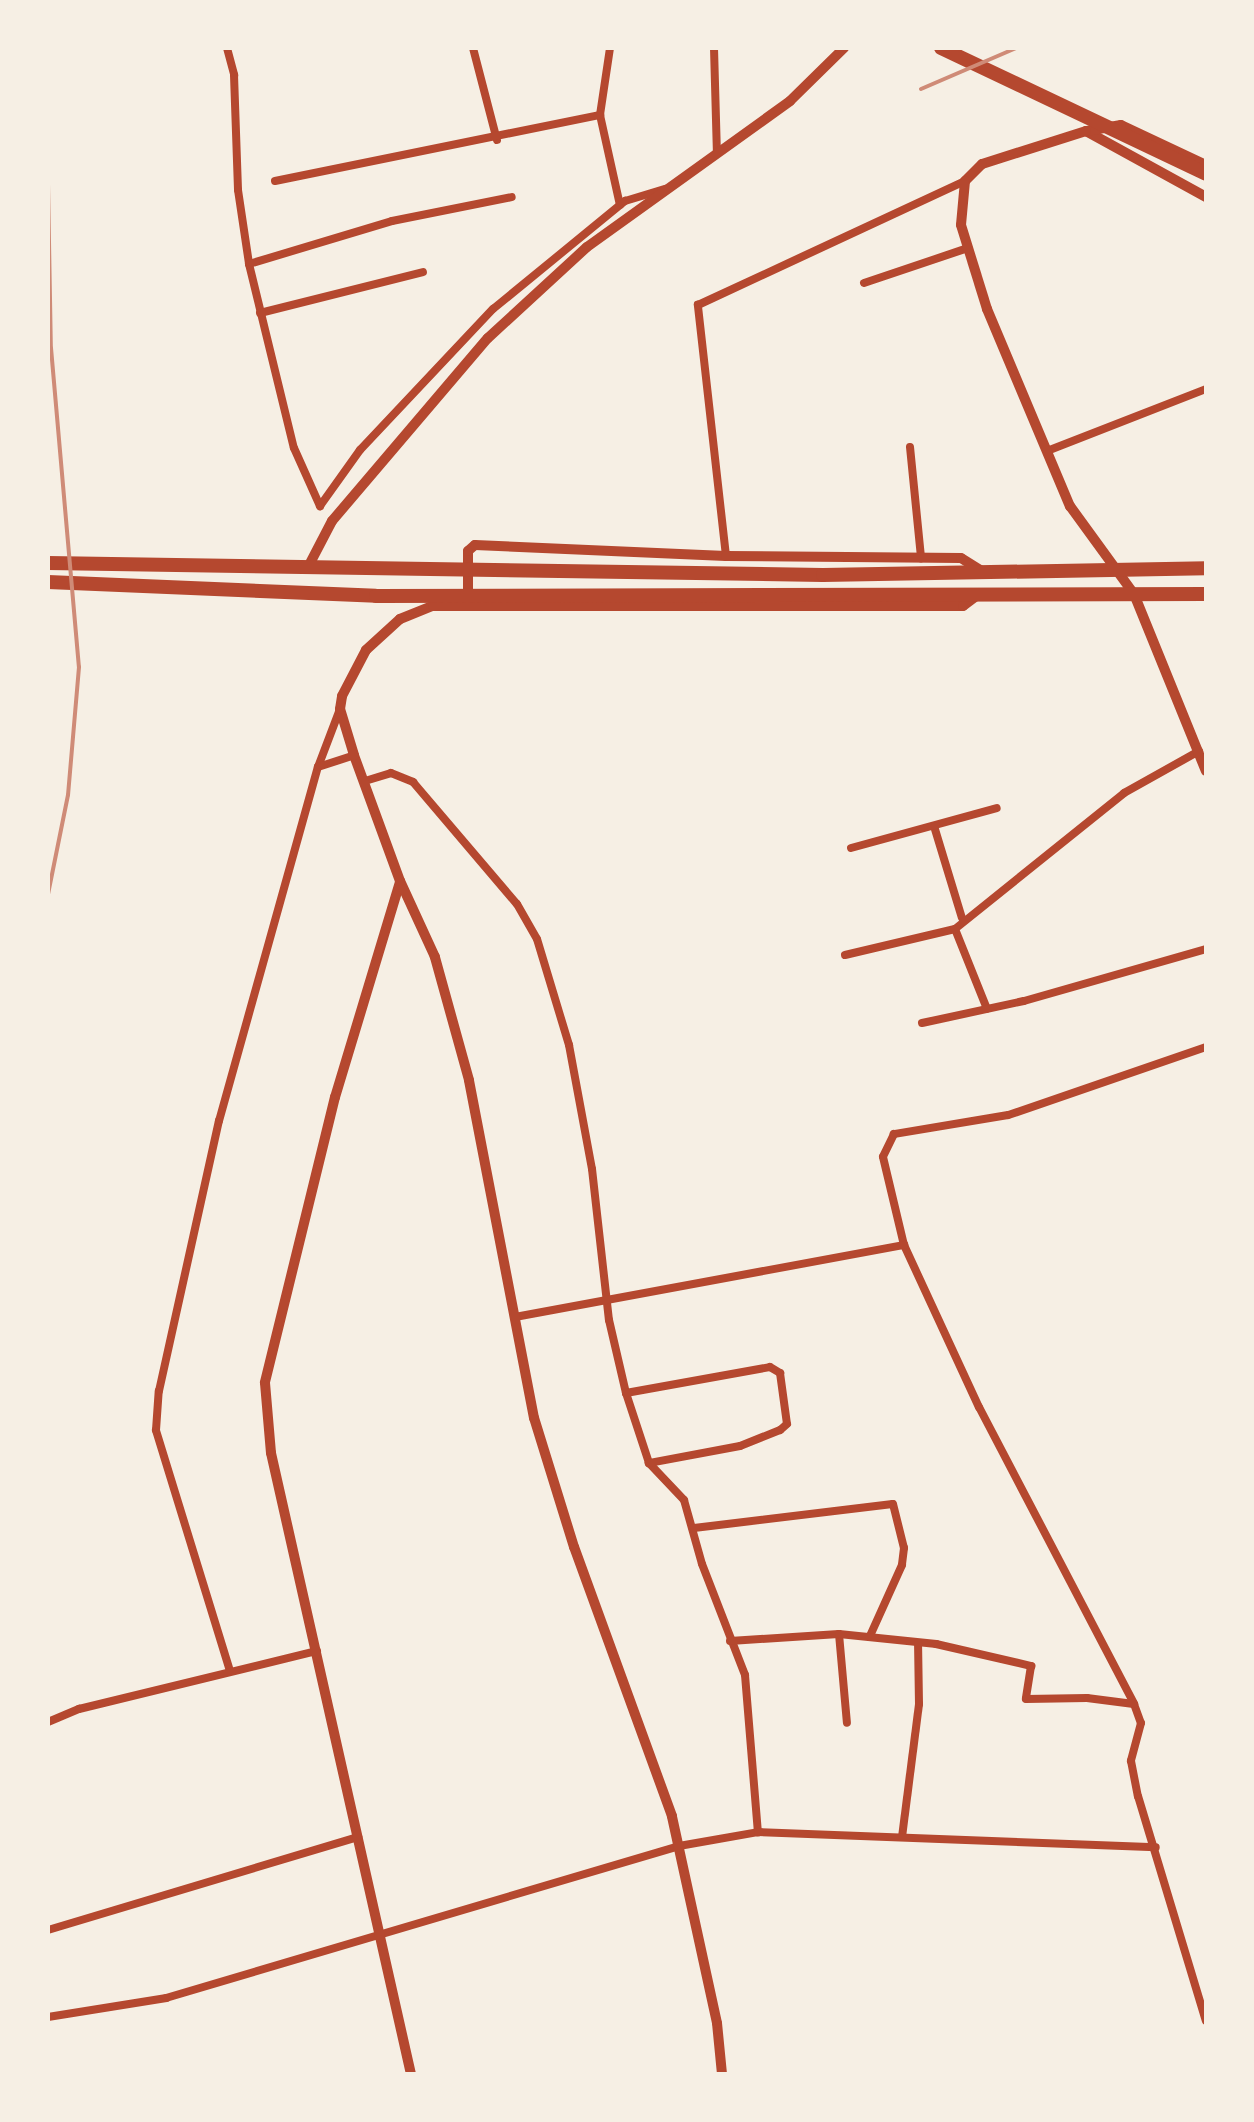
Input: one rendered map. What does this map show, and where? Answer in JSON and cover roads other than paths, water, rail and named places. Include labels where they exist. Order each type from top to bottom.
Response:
[{"type":"main road","points":[[941,48],[1206,174]]},
{"type":"main road","points":[[48,563],[307,569],[962,572],[1206,568]]},
{"type":"main road","points":[[48,582],[376,596],[964,592],[1206,594]]},
{"type":"street","points":[[227,48],[234,75],[238,190],[249,264],[294,448],[320,506],[360,450],[493,309],[620,205],[666,189]]},
{"type":"street","points":[[473,48],[497,140]]},
{"type":"street","points":[[610,48],[600,115],[620,205]]},
{"type":"street","points":[[714,48],[717,153]]},
{"type":"street","points":[[307,569],[332,521],[488,338],[587,247],[790,101],[844,48]]},
{"type":"street","points":[[275,181],[497,140],[600,115]]},
{"type":"street","points":[[726,556],[698,305],[965,181],[982,164],[1086,131],[1121,125],[1206,165]]},
{"type":"street","points":[[1086,131],[1206,197]]},
{"type":"street","points":[[965,181],[961,225],[987,309],[1070,506],[1134,594],[1206,771]]},
{"type":"street","points":[[249,264],[392,221],[512,197]]},
{"type":"street","points":[[864,283],[968,248]]},
{"type":"street","points":[[260,313],[423,272]]},
{"type":"street","points":[[1047,451],[1206,389]]},
{"type":"street","points":[[910,447],[921,558]]},
{"type":"street","points":[[468,606],[468,551],[475,545],[726,556],[961,558],[984,572]]},
{"type":"street","points":[[230,1671],[156,1430],[159,1391],[219,1121],[318,767],[366,650],[400,619],[433,606],[963,606],[982,592]]},
{"type":"street","points":[[340,709],[400,881],[435,957],[469,1080],[534,1418],[574,1547],[679,1846],[717,2023],[722,2074]]},
{"type":"street","points":[[845,955],[955,929],[962,918],[1124,793],[1199,751]]},
{"type":"street","points":[[318,767],[354,755]]},
{"type":"street","points":[[365,781],[391,773],[413,782],[517,904],[537,939],[572,1061],[592,1169],[607,1302],[626,1393],[649,1463],[684,1500],[730,1641],[745,1675],[758,1832]]},
{"type":"street","points":[[851,848],[997,808]]},
{"type":"street","points":[[934,826],[962,918]]},
{"type":"street","points":[[400,881],[335,1097],[265,1383],[271,1453],[411,2074]]},
{"type":"street","points":[[955,929],[987,1009]]},
{"type":"street","points":[[922,1023],[987,1009],[1206,949]]},
{"type":"street","points":[[1206,1047],[1008,1115],[894,1134],[883,1157],[904,1245],[979,1407],[1134,1704],[1141,1723],[1131,1761],[1206,2021]]},
{"type":"street","points":[[515,1317],[904,1245]]},
{"type":"street","points":[[626,1393],[770,1367],[780,1373],[787,1424],[780,1430],[740,1446],[649,1463]]},
{"type":"street","points":[[694,1528],[893,1504],[904,1548],[902,1565],[870,1636]]},
{"type":"street","points":[[730,1641],[839,1634],[918,1643],[1031,1666],[1026,1699],[1087,1698],[1134,1704]]},
{"type":"street","points":[[839,1634],[847,1723]]},
{"type":"street","points":[[902,1837],[919,1704],[918,1643]]},
{"type":"street","points":[[48,1722],[79,1709],[317,1651]]},
{"type":"street","points":[[48,2017],[166,1998],[293,1964],[380,1933],[679,1846],[758,1832],[1156,1847]]},
{"type":"street","points":[[48,1930],[358,1837]]},
{"type":"railway","points":[[921,89],[1016,48]]},
{"type":"railway","points":[[48,184],[51,348],[79,667],[68,795],[48,894]]}]
